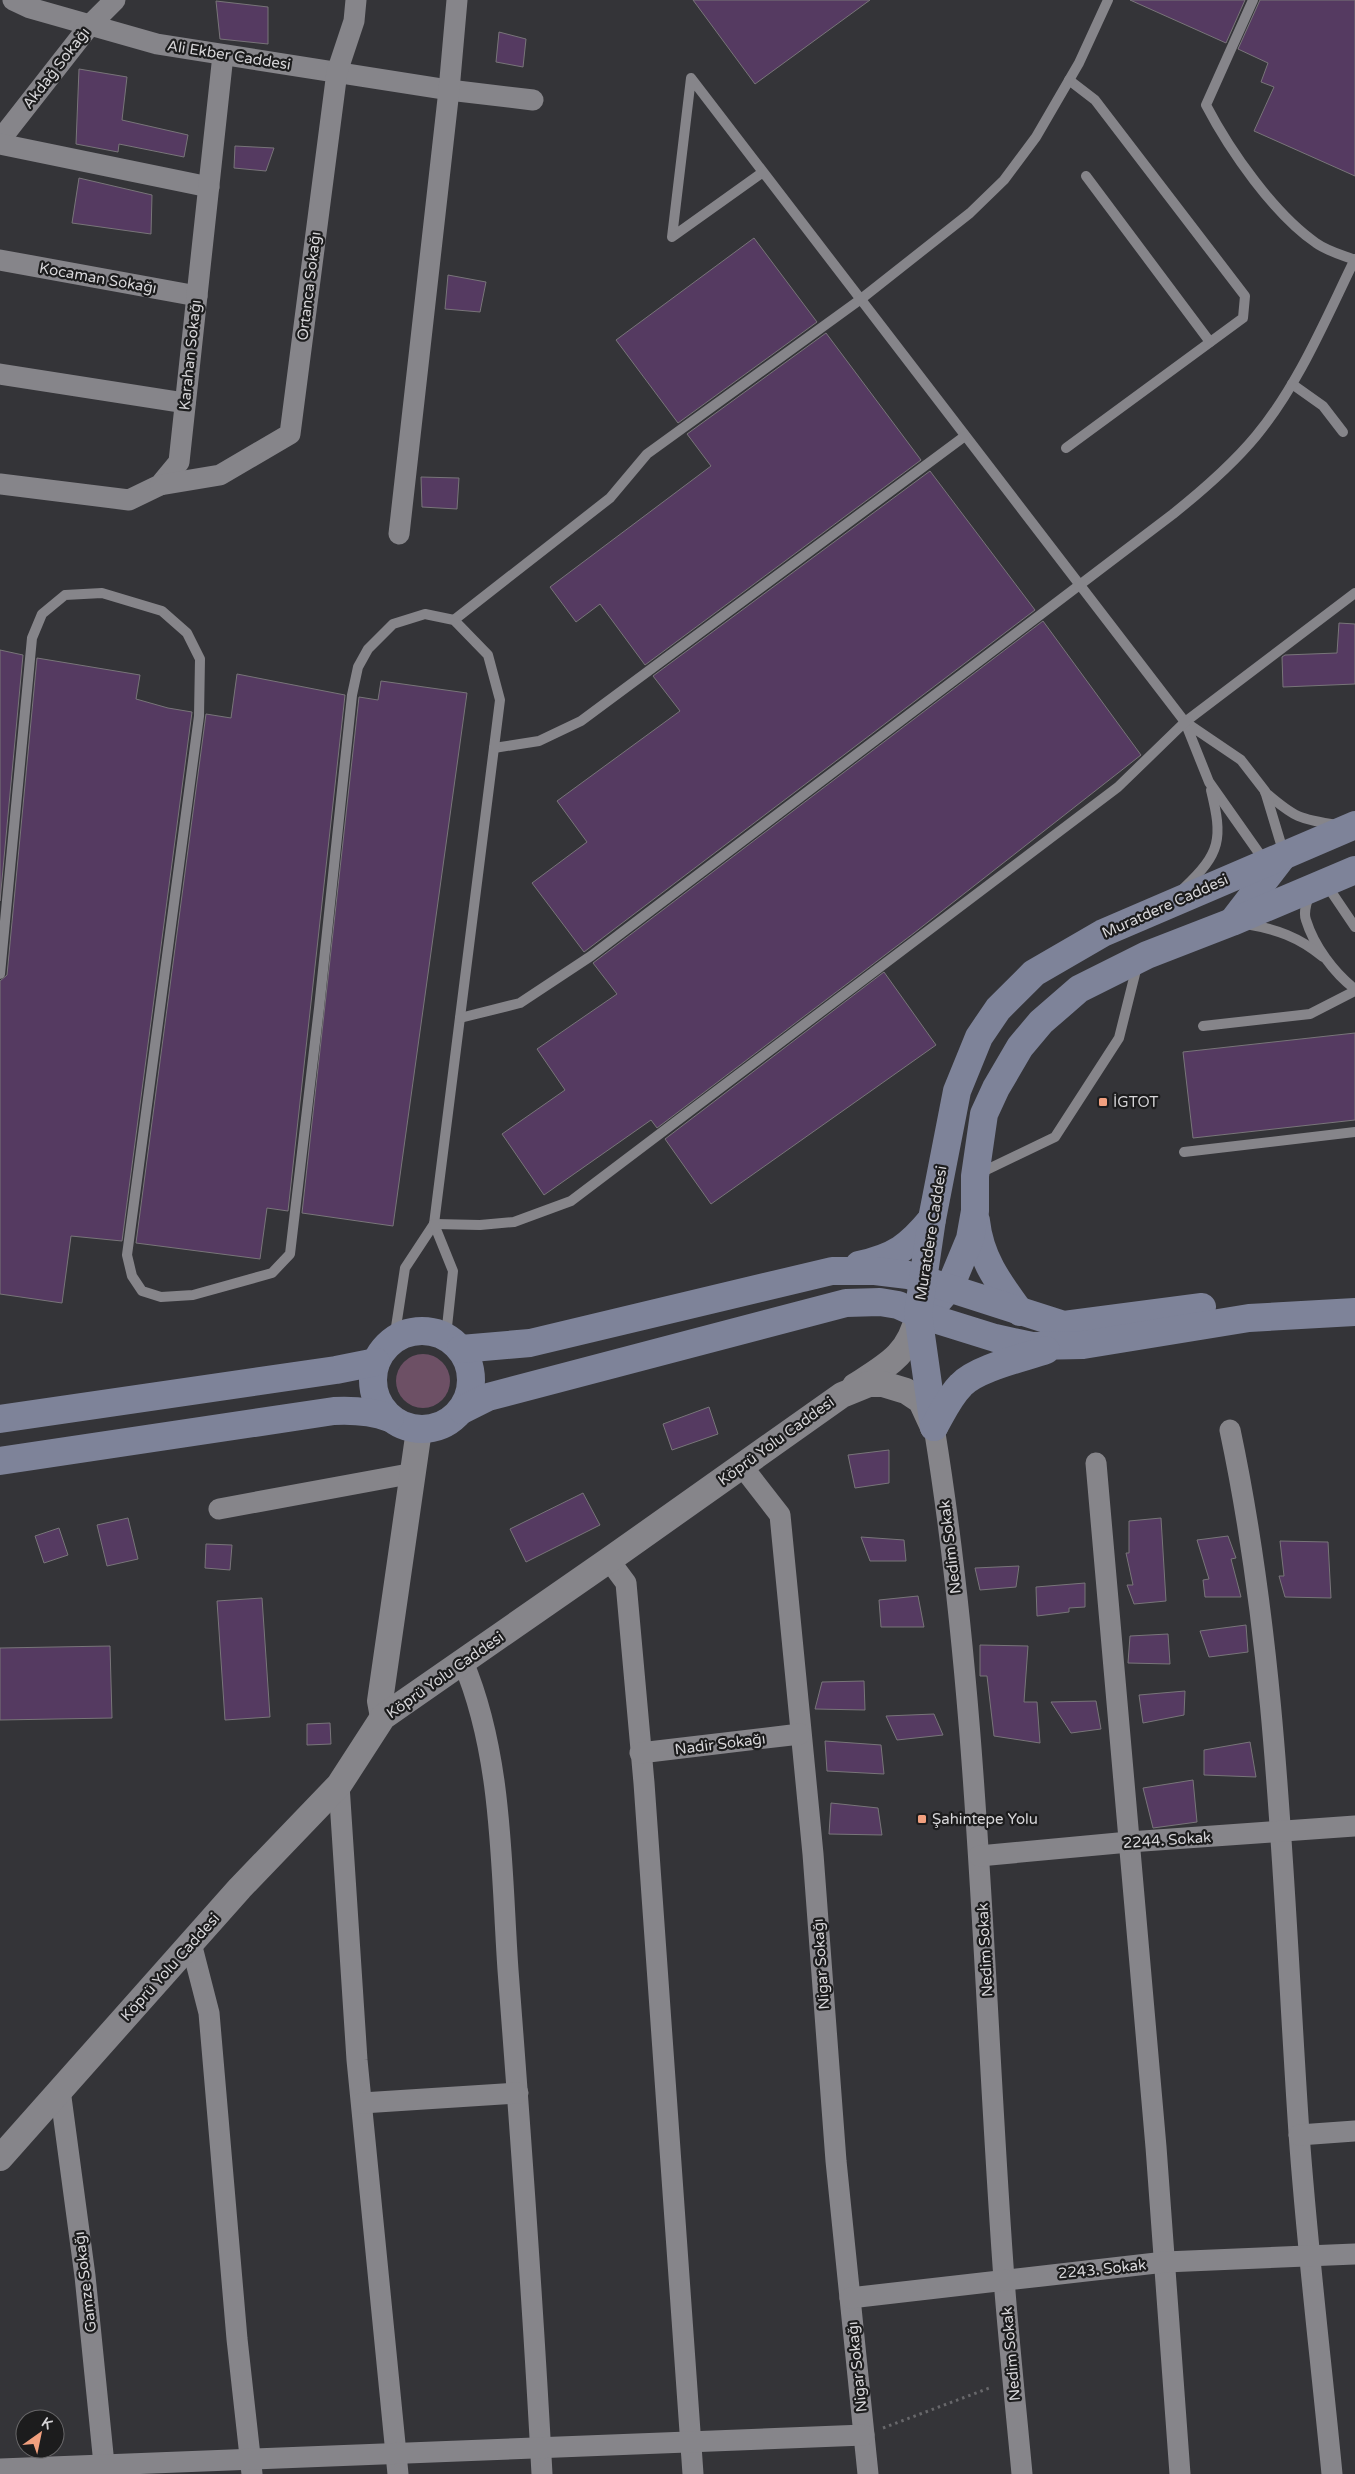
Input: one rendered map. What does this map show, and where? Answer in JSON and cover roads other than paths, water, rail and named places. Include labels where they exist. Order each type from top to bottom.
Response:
[{"type":"main road","name":"Muratdere Caddesi","points":[[918,1314],[932,1219],[957,1091],[979,1037],[998,1009],[1034,973],[1103,932],[1353,826]]},
{"type":"main road","points":[[1319,885],[1353,826]]},
{"type":"main road","points":[[1232,922],[1275,859]]},
{"type":"main road","name":"Muratdere Caddesi","points":[[918,1314],[936,1304],[950,1287],[970,1239],[975,1211],[975,1176],[984,1114],[996,1088],[1020,1048],[1041,1022],[1080,990],[1139,959],[1355,870]]},
{"type":"main road","points":[[975,1211],[978,1242],[987,1263],[1000,1286],[1020,1312]]},
{"type":"main road","points":[[454,1343],[530,1343],[832,1271],[892,1255],[914,1241],[932,1219]]},
{"type":"main road","points":[[832,1271],[874,1271],[923,1279],[1064,1325],[1207,1307],[1355,1295]]},
{"type":"main road","points":[[0,1461],[334,1411],[353,1410],[376,1413],[404,1426],[420,1430],[436,1428],[450,1421],[462,1410],[488,1397],[846,1303],[880,1302],[898,1305],[918,1314],[994,1338],[1032,1346],[1083,1345],[1249,1318],[1355,1312]]},
{"type":"main road","points":[[918,1314],[934,1427]]},
{"type":"main road","points":[[390,1418],[379,1405],[373,1390],[373,1373],[376,1362],[388,1344],[417,1331],[434,1332],[454,1343],[469,1364],[472,1379],[469,1396],[462,1410]]},
{"type":"main road","points":[[934,1427],[950,1398],[962,1383],[979,1373],[1058,1346]]},
{"type":"main road","points":[[0,1418],[326,1372],[376,1362]]},
{"type":"street","name":"Ali Ekber Caddesi","points":[[13,0],[30,8],[157,44],[450,90],[533,100]]},
{"type":"street","name":"Akdağ Sokağı","points":[[0,140],[90,25],[115,0]]},
{"type":"street","name":"Ortanca Sokağı","points":[[160,485],[220,475],[290,434],[337,72],[354,21],[356,0]]},
{"type":"street","points":[[399,534],[450,90],[457,0]]},
{"type":"street","name":"Karahan Sokağı","points":[[0,484],[129,500],[160,485],[179,462],[223,54]]},
{"type":"street","points":[[0,144],[209,187]]},
{"type":"street","name":"Kocaman Sokağı","points":[[0,260],[197,296]]},
{"type":"street","points":[[0,374],[185,403]]},
{"type":"street","points":[[832,1401],[884,1368],[902,1351],[909,1343],[915,1330],[918,1314]]},
{"type":"street","name":"Köprü Yolu Caddesi","points":[[0,2158],[240,1888],[339,1784],[383,1717],[609,1560],[832,1401],[869,1384],[883,1384],[906,1391],[921,1401],[934,1427]]},
{"type":"street","name":"Nedim Sokak","points":[[934,1427],[963,1658],[979,1856],[1004,2280],[1022,2474]]},
{"type":"street","points":[[383,1717],[380,1701],[420,1430]]},
{"type":"street","points":[[1230,1430],[1238,1468],[1265,1645],[1282,1832],[1299,2135],[1332,2474]]},
{"type":"street","points":[[1096,1463],[1164,2262],[1180,2474]]},
{"type":"street","name":"Nigar Sokağı","points":[[742,1466],[780,1515],[813,1854],[836,2161],[868,2474]]},
{"type":"street","points":[[219,1509],[414,1473]]},
{"type":"street","points":[[609,1560],[626,1584],[644,1783],[692,2474]]},
{"type":"street","points":[[464,1662],[477,1694],[494,1778],[518,2093],[542,2474]]},
{"type":"street","name":"Nadir Sokağı","points":[[640,1753],[800,1734]]},
{"type":"street","points":[[339,1784],[362,2103],[397,2464]]},
{"type":"street","name":"2244. Sokak","points":[[979,1856],[1129,1842],[1355,1826]]},
{"type":"street","points":[[191,1943],[209,2014],[251,2466]]},
{"type":"street","name":"Gamze Sokağı","points":[[60,2090],[85,2276],[105,2469]]},
{"type":"street","points":[[362,2103],[518,2093]]},
{"type":"street","points":[[1299,2135],[1355,2131]]},
{"type":"street","name":"2243. Sokak","points":[[850,2298],[1164,2262],[1355,2254]]},
{"type":"street","points":[[0,2468],[105,2469],[397,2464],[540,2448],[864,2435]]},
{"type":"lane","points":[[454,620],[610,498],[647,454],[860,299],[970,213],[1004,180],[1036,136],[1069,80],[1108,0]]},
{"type":"lane","points":[[460,1018],[520,1003],[591,956],[1216,480],[1257,435],[1292,384],[1355,259],[1317,244],[1283,216],[1219,130],[1206,105],[1253,0]]},
{"type":"lane","points":[[763,172],[672,237],[691,78],[1186,722],[1209,782],[1218,819],[1218,836],[1213,856],[1203,871],[1167,905]]},
{"type":"lane","points":[[1066,448],[1244,318],[1245,296],[1095,100],[1069,80]]},
{"type":"lane","points":[[1086,176],[1210,342]]},
{"type":"lane","points":[[1292,384],[1323,406],[1343,432]]},
{"type":"lane","points":[[494,748],[540,742],[581,721],[966,436]]},
{"type":"lane","points":[[0,974],[32,638],[42,614],[65,595],[102,593],[162,611],[187,633],[200,659],[199,716],[127,1255],[132,1276],[142,1291],[162,1297],[194,1295],[272,1273],[290,1254],[319,1008],[352,696],[358,667],[368,649],[393,624],[424,614],[454,620],[488,655],[500,700],[434,1224],[405,1268],[394,1340]]},
{"type":"lane","points":[[434,1224],[480,1226],[514,1222],[571,1201],[1118,787],[1186,722],[1355,593]]},
{"type":"lane","points":[[1186,722],[1242,760],[1264,791],[1287,812],[1302,820],[1353,826]]},
{"type":"lane","points":[[1209,782],[1275,859]]},
{"type":"lane","points":[[1264,791],[1275,859]]},
{"type":"lane","points":[[1203,1026],[1310,1014],[1355,990],[1339,977],[1326,960],[1305,919],[1306,903],[1319,885],[1355,926]]},
{"type":"lane","points":[[1232,922],[1270,928],[1288,934],[1307,944],[1326,960]]},
{"type":"lane","points":[[975,1176],[1055,1137],[1118,1038],[1139,959]]},
{"type":"lane","points":[[1184,1152],[1355,1132]]},
{"type":"lane","points":[[434,1224],[453,1271],[454,1343]]},
{"type":"place","name":"İGTOT","points":[[1103,1102]]},
{"type":"place","name":"Şahintepe Yolu","points":[[922,1819]]}]
